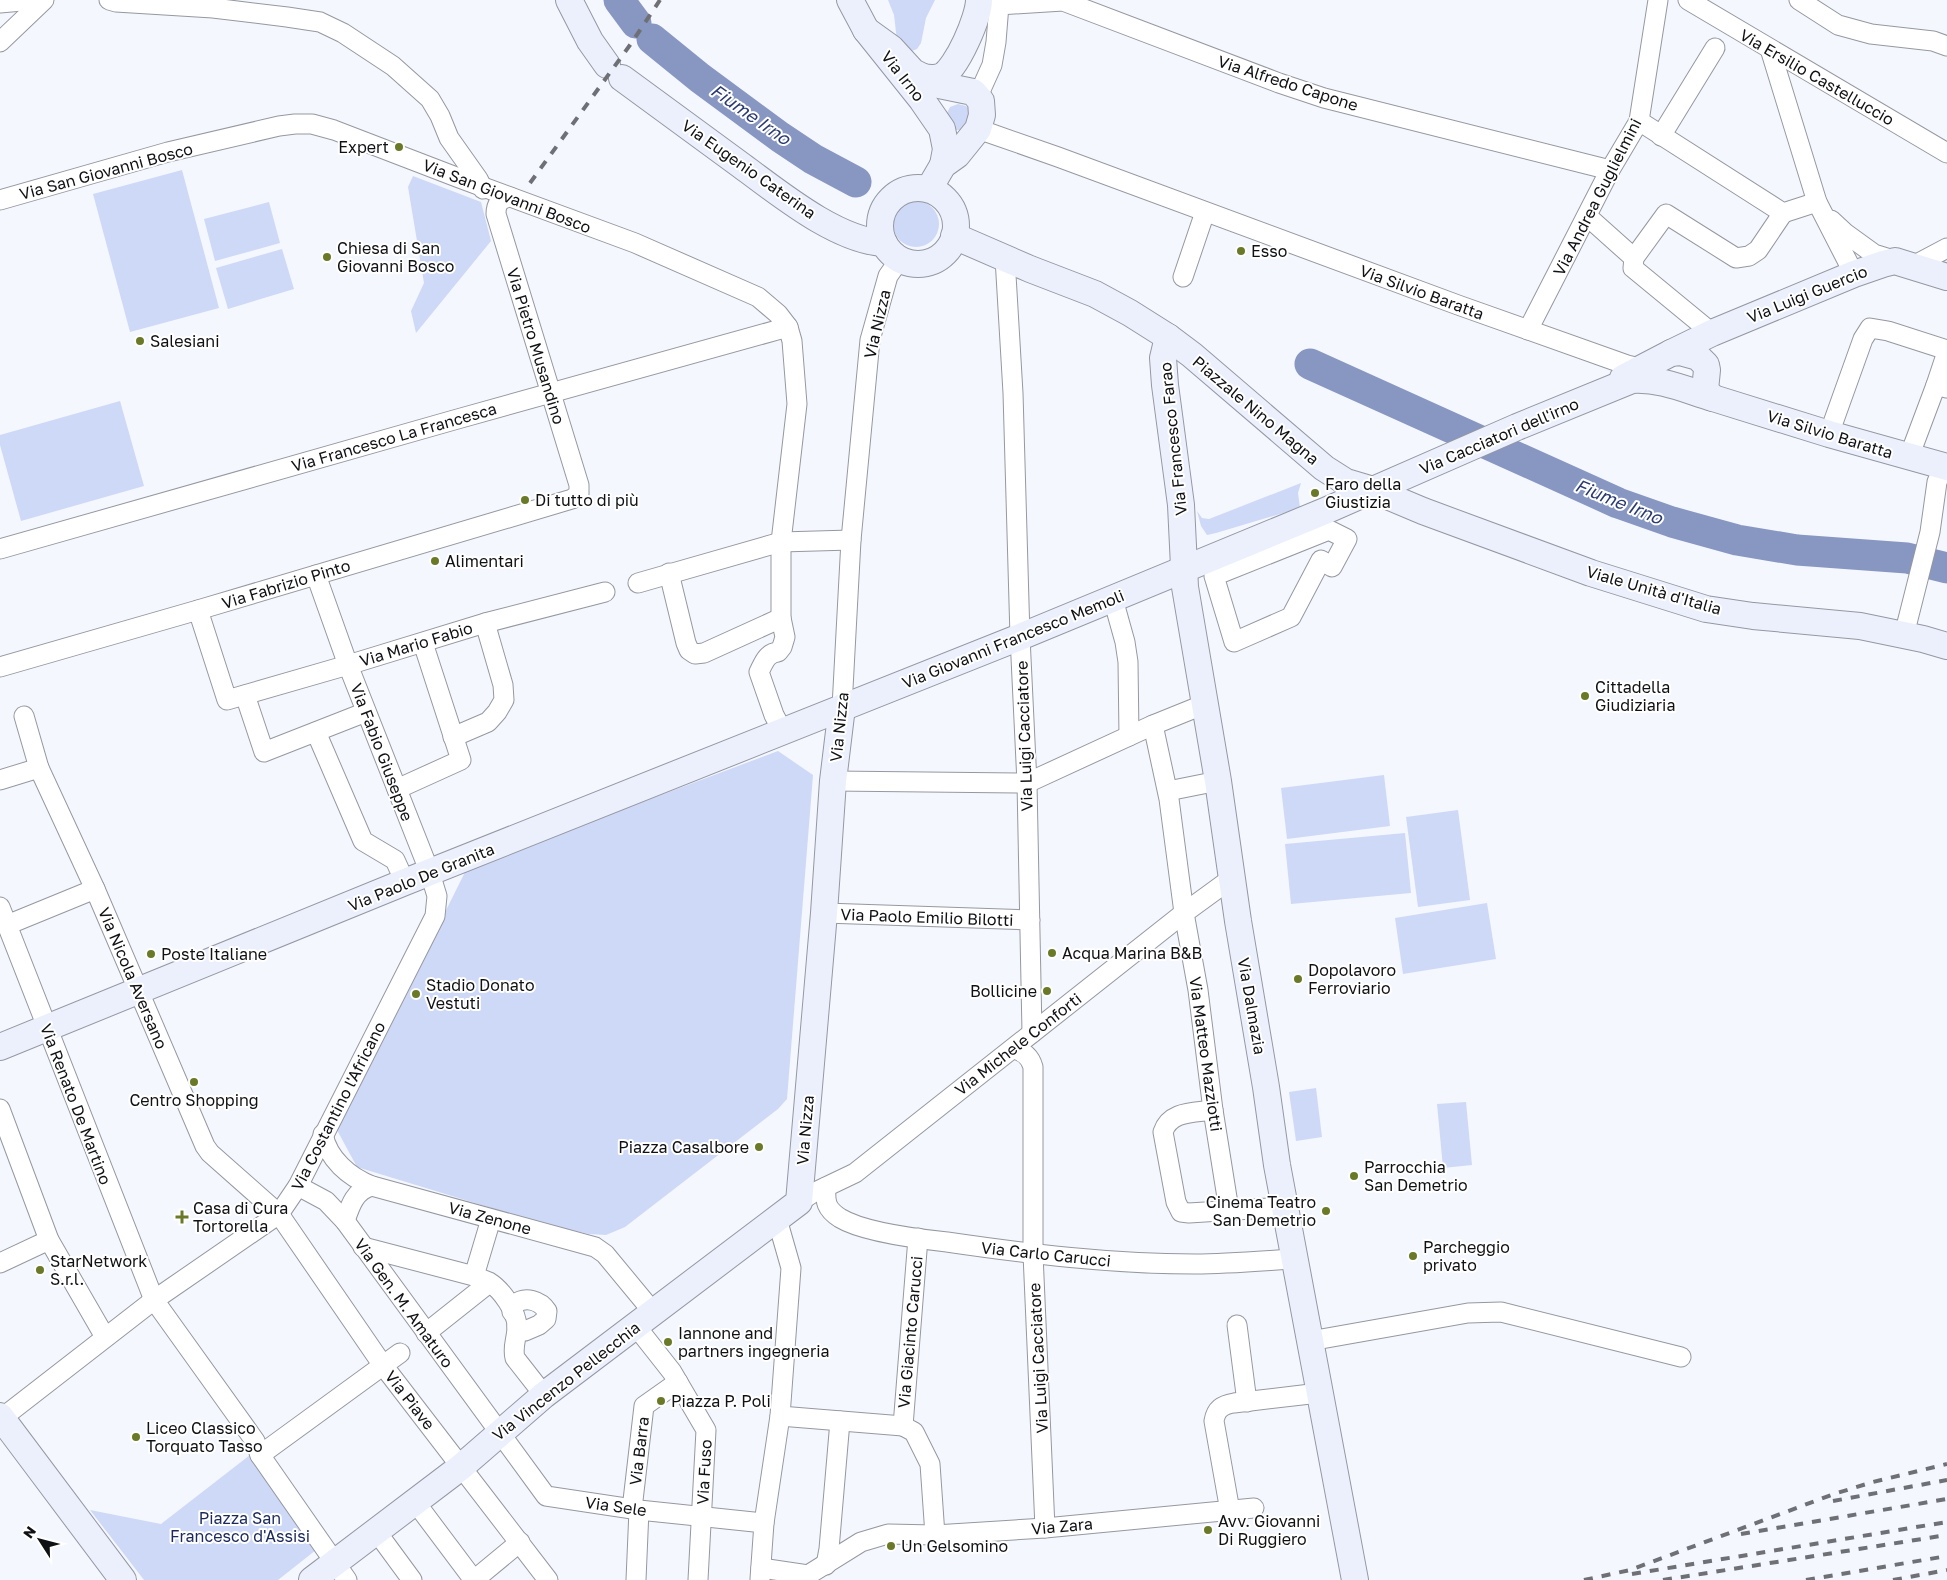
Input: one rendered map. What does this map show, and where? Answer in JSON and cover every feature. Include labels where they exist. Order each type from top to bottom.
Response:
[{"type":"main road","name":"Via Eugenio Caterina","points":[[569,0],[590,41],[614,71],[789,200],[822,221],[852,236],[871,243],[884,243]]},
{"type":"main road","name":"Via Irno","points":[[850,0],[866,30],[938,122],[945,144],[944,165]]},
{"type":"main road","points":[[922,77],[936,78],[948,72],[991,2]]},
{"type":"main road","name":"Via Irno","points":[[866,30],[891,48],[908,68],[922,77],[939,84],[973,92],[978,96]]},
{"type":"main road","points":[[929,189],[944,165],[971,138],[982,115],[981,101],[978,96]]},
{"type":"main road","points":[[907,189],[929,189],[939,194],[948,202],[954,213],[956,225],[954,236],[949,247],[940,256],[929,262],[917,264],[904,261],[896,257],[884,243],[880,233],[883,211],[897,194],[907,189]]},
{"type":"main road","points":[[954,236],[1095,294],[1168,337]]},
{"type":"main road","name":"Via Luigi Guercio","points":[[1671,352],[1854,274],[1894,261],[1947,277]]},
{"type":"main road","name":"Piazzale Nino Magna","points":[[1168,337],[1324,468],[1346,482],[1373,490]]},
{"type":"main road","name":"Via Francesco Farao","points":[[1168,337],[1163,358],[1164,385],[1181,505],[1184,579]]},
{"type":"main road","points":[[1640,373],[1671,352],[1680,352],[1698,357],[1704,362],[1707,370],[1705,390],[1713,398]]},
{"type":"main road","name":"Via Cacciatori dell'irno","points":[[1184,579],[1324,511],[1610,388],[1640,373]]},
{"type":"main road","name":"Via Silvio Baratta","points":[[1640,373],[1829,434],[1945,467]]},
{"type":"main road","points":[[1423,511],[1408,499],[1405,487],[1408,481],[1431,465]]},
{"type":"main road","name":"Via Cacciatori dell'irno","points":[[1324,468],[1339,488],[1334,504],[1324,511]]},
{"type":"main road","name":"Viale Unità d'Italia","points":[[1373,490],[1423,511],[1591,573],[1706,608],[1754,616],[1860,626],[1947,646]]},
{"type":"main road","name":"Via Giovanni Francesco Memoli","points":[[842,707],[1113,599],[1184,579]]},
{"type":"main road","name":"Via Dalmazia","points":[[1184,579],[1218,782],[1284,1207],[1355,1580]]},
{"type":"main road","name":"Via Paolo De Granita","points":[[0,1047],[842,707]]},
{"type":"main road","name":"Via Nizza","points":[[799,1202],[824,913],[833,781],[842,707]]},
{"type":"main road","name":"Via Vincenzo Pellecchia","points":[[341,1572],[376,1531],[416,1503],[461,1467],[544,1395],[799,1202]]},
{"type":"main road","points":[[1,1417],[123,1580]]},
{"type":"main road","points":[[312,1580],[341,1572]]},
{"type":"street","points":[[0,4],[33,0]]},
{"type":"street","points":[[0,42],[44,0]]},
{"type":"street","name":"Via Pietro Musandino","points":[[109,0],[213,8],[320,22],[344,33],[394,66],[430,99],[440,116],[449,138],[478,179],[496,214],[579,485],[579,494],[572,500]]},
{"type":"street","name":"Via Andrea Guglielmini","points":[[1528,330],[1610,170],[1639,121],[1658,0]]},
{"type":"street","name":"Via Ersilio Castelluccio","points":[[1688,0],[1947,153]]},
{"type":"street","points":[[1799,0],[1838,25],[1871,34],[1933,41],[1947,46]]},
{"type":"street","name":"Via Alfredo Capone","points":[[991,2],[1063,1],[1279,83],[1324,98],[1610,170]]},
{"type":"street","points":[[978,96],[992,65],[996,42],[991,2]]},
{"type":"street","points":[[1661,136],[1715,48]]},
{"type":"street","points":[[1770,49],[1816,202],[1854,274]]},
{"type":"street","points":[[1639,121],[1783,213]]},
{"type":"street","name":"Via San Giovanni Bosco","points":[[0,200],[168,152],[296,124],[312,124],[334,130],[482,187],[636,243],[758,297],[778,314],[788,327]]},
{"type":"street","name":"Via Silvio Baratta","points":[[971,138],[1058,157],[1627,366],[1640,373]]},
{"type":"street","points":[[433,168],[452,171],[465,163]]},
{"type":"street","points":[[496,214],[497,204],[500,200],[510,197]]},
{"type":"street","points":[[1712,333],[1633,268],[1634,258],[1666,214],[1736,258],[1749,256],[1758,250],[1783,213],[1816,202]]},
{"type":"street","points":[[1816,202],[1834,223],[1874,254],[1913,266],[1947,248]]},
{"type":"street","points":[[1183,277],[1205,212]]},
{"type":"street","points":[[1587,216],[1634,258]]},
{"type":"street","name":"Via Luigi Cacciatore","points":[[1005,258],[1013,392],[1020,637],[1027,783],[1032,1033]]},
{"type":"street","name":"Via Nizza","points":[[842,707],[852,540],[870,340],[888,276],[895,266],[904,261]]},
{"type":"street","points":[[783,732],[774,716],[759,672],[771,652],[778,652],[782,647],[785,637],[781,618],[781,542],[797,404],[795,365],[788,327]]},
{"type":"street","name":"Via Francesco La Francesca","points":[[0,549],[788,327]]},
{"type":"street","points":[[1829,434],[1863,340],[1870,328],[1888,331],[1947,351],[1942,387],[1909,457]]},
{"type":"street","points":[[1904,635],[1930,532],[1937,482],[1945,467]]},
{"type":"street","name":"Via Fabrizio Pinto","points":[[0,667],[572,500]]},
{"type":"street","points":[[1184,579],[1214,576],[1329,530],[1347,539],[1332,567],[1321,560],[1290,618],[1234,642],[1214,576]]},
{"type":"street","points":[[638,583],[781,542],[852,540]]},
{"type":"street","points":[[669,573],[686,643],[689,650],[695,654],[704,653],[781,618]]},
{"type":"street","name":"Via Fabio Giuseppe","points":[[316,575],[348,666],[430,873]]},
{"type":"street","name":"Via Mario Fabio","points":[[236,697],[348,666],[485,623],[605,592]]},
{"type":"street","points":[[1113,599],[1125,642],[1128,662],[1129,736]]},
{"type":"street","points":[[198,610],[236,697],[264,752],[366,712]]},
{"type":"street","points":[[453,738],[488,722],[498,712],[504,700],[503,685],[485,623]]},
{"type":"street","points":[[397,789],[461,760],[422,642]]},
{"type":"street","points":[[833,781],[1027,783],[1153,725],[1204,704]]},
{"type":"street","name":"Via Nicola Aversano","points":[[24,716],[39,768],[95,889],[205,1146],[210,1154],[279,1214]]},
{"type":"street","name":"Via Matteo Mazziotti","points":[[1153,725],[1168,791],[1184,913],[1198,990],[1212,1110],[1229,1210]]},
{"type":"street","points":[[316,732],[363,841],[395,860],[405,882]]},
{"type":"street","points":[[0,780],[39,768]]},
{"type":"street","points":[[1168,791],[1218,782]]},
{"type":"street","name":"Via Costantino l'Africano","points":[[1,1417],[154,1300],[279,1214],[298,1186],[436,916],[437,896],[430,873]]},
{"type":"street","name":"Via Michele Conforti","points":[[799,1202],[855,1173],[1184,913],[1232,878]]},
{"type":"street","points":[[7,925],[95,889]]},
{"type":"street","name":"Via Renato De Martino","points":[[0,907],[154,1300],[258,1448]]},
{"type":"street","name":"Via Paolo Emilio Bilotti","points":[[824,913],[1030,920]]},
{"type":"street","name":"Via Luigi Cacciatore","points":[[1013,1049],[1026,1054],[1031,1060],[1032,1067],[1033,1254],[1045,1528]]},
{"type":"street","points":[[0,1109],[49,1240],[105,1337]]},
{"type":"street","points":[[1212,1110],[1174,1116],[1166,1124],[1163,1132],[1176,1202],[1181,1212],[1284,1207]]},
{"type":"street","name":"Via Zenone","points":[[323,1134],[327,1150],[352,1177],[372,1186],[595,1247],[605,1254],[644,1319]]},
{"type":"street","name":"Via Gen. M. Amaturo","points":[[298,1186],[326,1201],[345,1221],[500,1432]]},
{"type":"street","points":[[345,1221],[350,1206],[358,1193],[365,1187],[372,1186]]},
{"type":"street","name":"Via Carlo Carucci","points":[[826,1187],[825,1201],[830,1210],[840,1218],[855,1225],[918,1238],[1033,1254],[1117,1261],[1196,1264],[1293,1259]]},
{"type":"street","name":"Via Piave","points":[[279,1214],[382,1364],[548,1580]]},
{"type":"street","points":[[426,1333],[482,1279],[491,1219]]},
{"type":"street","points":[[761,1574],[764,1523],[780,1416],[791,1268],[777,1219]]},
{"type":"street","name":"Via Giacinto Carucci","points":[[918,1238],[903,1426],[914,1432],[930,1464],[935,1535]]},
{"type":"street","points":[[0,1264],[49,1240]]},
{"type":"street","points":[[363,1247],[482,1279],[498,1290],[514,1319],[514,1352],[516,1358],[544,1395]]},
{"type":"street","points":[[1310,1341],[1468,1313],[1501,1312],[1681,1357]]},
{"type":"street","name":"Via Fuso","points":[[644,1319],[706,1430],[698,1580]]},
{"type":"street","points":[[1237,1325],[1247,1402]]},
{"type":"street","points":[[341,1572],[258,1448],[400,1353]]},
{"type":"street","name":"Via Barra","points":[[636,1580],[636,1509],[644,1406],[678,1382]]},
{"type":"street","points":[[1230,1511],[1214,1421],[1215,1414],[1228,1404],[1320,1393]]},
{"type":"street","points":[[780,1416],[903,1426]]},
{"type":"street","points":[[826,1565],[846,1421]]},
{"type":"street","name":"Via Sele","points":[[500,1432],[546,1496],[636,1509],[764,1523]]},
{"type":"street","points":[[416,1503],[473,1580],[520,1542]]},
{"type":"street","name":"Via Zara","points":[[761,1574],[808,1575],[861,1542],[888,1534],[935,1535],[1045,1528],[1254,1508]]},
{"type":"street","points":[[376,1531],[412,1580]]},
{"type":"green space","points":[[888,0],[935,0],[926,18],[921,43],[917,49],[912,51],[904,49],[897,41],[894,15]]},
{"type":"green space","points":[[958,104],[966,106],[972,112],[963,130],[954,130],[946,115],[950,107]]},
{"type":"green space","points":[[182,170],[219,308],[130,332],[93,194]]},
{"type":"green space","points":[[413,176],[481,202],[491,241],[416,333],[411,311],[424,283],[408,187]]},
{"type":"green space","points":[[916,201],[929,205],[935,211],[939,224],[935,237],[929,243],[916,247],[903,243],[897,237],[893,224],[897,211],[903,205]]},
{"type":"green space","points":[[269,202],[280,243],[215,261],[204,219]]},
{"type":"green space","points":[[282,249],[294,289],[228,309],[216,268]]},
{"type":"green space","points":[[120,401],[144,486],[21,521],[0,445],[0,435]]},
{"type":"green space","points":[[1301,483],[1298,493],[1300,508],[1207,535],[1201,526],[1197,511],[1202,518],[1209,519]]},
{"type":"green space","points":[[778,751],[813,775],[787,1099],[778,1109],[625,1227],[606,1235],[589,1234],[544,1224],[357,1167],[337,1130],[467,868]]},
{"type":"green space","points":[[1384,775],[1390,826],[1287,839],[1281,788]]},
{"type":"green space","points":[[1458,810],[1470,900],[1418,907],[1406,817]]},
{"type":"green space","points":[[1405,833],[1411,893],[1291,904],[1285,844]]},
{"type":"green space","points":[[1487,903],[1496,959],[1403,974],[1395,918]]},
{"type":"green space","points":[[1316,1088],[1322,1137],[1296,1141],[1289,1092]]},
{"type":"green space","points":[[1466,1102],[1472,1165],[1443,1168],[1437,1104]]},
{"type":"green space","name":"Piazza San Francesco d'Assisi","points":[[250,1455],[321,1546],[278,1580],[144,1580],[90,1510],[161,1524]]},
{"type":"waterway","name":"Fiume Irno","points":[[619,0],[636,23]]},
{"type":"waterway","name":"Fiume Irno","points":[[652,39],[700,78],[780,137],[813,159],[856,182]]},
{"type":"waterway","name":"Fiume Irno","points":[[1310,364],[1618,503],[1672,522],[1737,540],[1797,550],[1907,558],[1947,568]]},
{"type":"railway","points":[[530,183],[630,45],[660,0]]},
{"type":"railway","points":[[1584,1580],[1630,1570],[1834,1494],[1873,1482],[1947,1464]]},
{"type":"railway","points":[[1833,1501],[1947,1480]]},
{"type":"railway","points":[[1741,1534],[1947,1499]]},
{"type":"railway","points":[[1632,1574],[1947,1522]]},
{"type":"railway","points":[[1663,1580],[1947,1535]]},
{"type":"railway","points":[[1806,1580],[1947,1556]]},
{"type":"railway","points":[[1893,1580],[1947,1570]]},
{"type":"place","name":"Expert","points":[[399,147]]},
{"type":"place","name":"Esso","points":[[1241,251]]},
{"type":"place","name":"Chiesa di San Giovanni Bosco","points":[[327,257]]},
{"type":"place","name":"Salesiani","points":[[140,341]]},
{"type":"place","name":"Faro della Giustizia","points":[[1315,493]]},
{"type":"place","name":"Di tutto di più","points":[[525,500]]},
{"type":"place","name":"Alimentari","points":[[435,561]]},
{"type":"place","name":"Cittadella Giudiziaria","points":[[1585,696]]},
{"type":"place","name":"Acqua Marina B&B","points":[[1052,953]]},
{"type":"place","name":"Poste Italiane","points":[[151,954]]},
{"type":"place","name":"Dopolavoro Ferroviario","points":[[1298,979]]},
{"type":"place","name":"Bollicine","points":[[1047,991]]},
{"type":"place","name":"Stadio Donato Vestuti","points":[[416,994]]},
{"type":"place","name":"Centro Shopping","points":[[194,1082]]},
{"type":"place","name":"Piazza Casalbore","points":[[759,1147]]},
{"type":"place","name":"Parrocchia San Demetrio","points":[[1354,1176]]},
{"type":"place","name":"Cinema Teatro San Demetrio","points":[[1326,1211]]},
{"type":"place","name":"Casa di Cura Tortorella","points":[[182,1217]]},
{"type":"place","name":"Parcheggio privato","points":[[1413,1256]]},
{"type":"place","name":"StarNetwork S.r.l.","points":[[40,1270]]},
{"type":"place","name":"Iannone and partners ingegneria","points":[[668,1342]]},
{"type":"place","name":"Piazza P. Poli","points":[[661,1401]]},
{"type":"place","name":"Liceo Classico Torquato Tasso","points":[[136,1437]]},
{"type":"place","name":"Avv. Giovanni Di Ruggiero","points":[[1208,1530]]},
{"type":"place","name":"Un Gelsomino","points":[[891,1546]]}]
